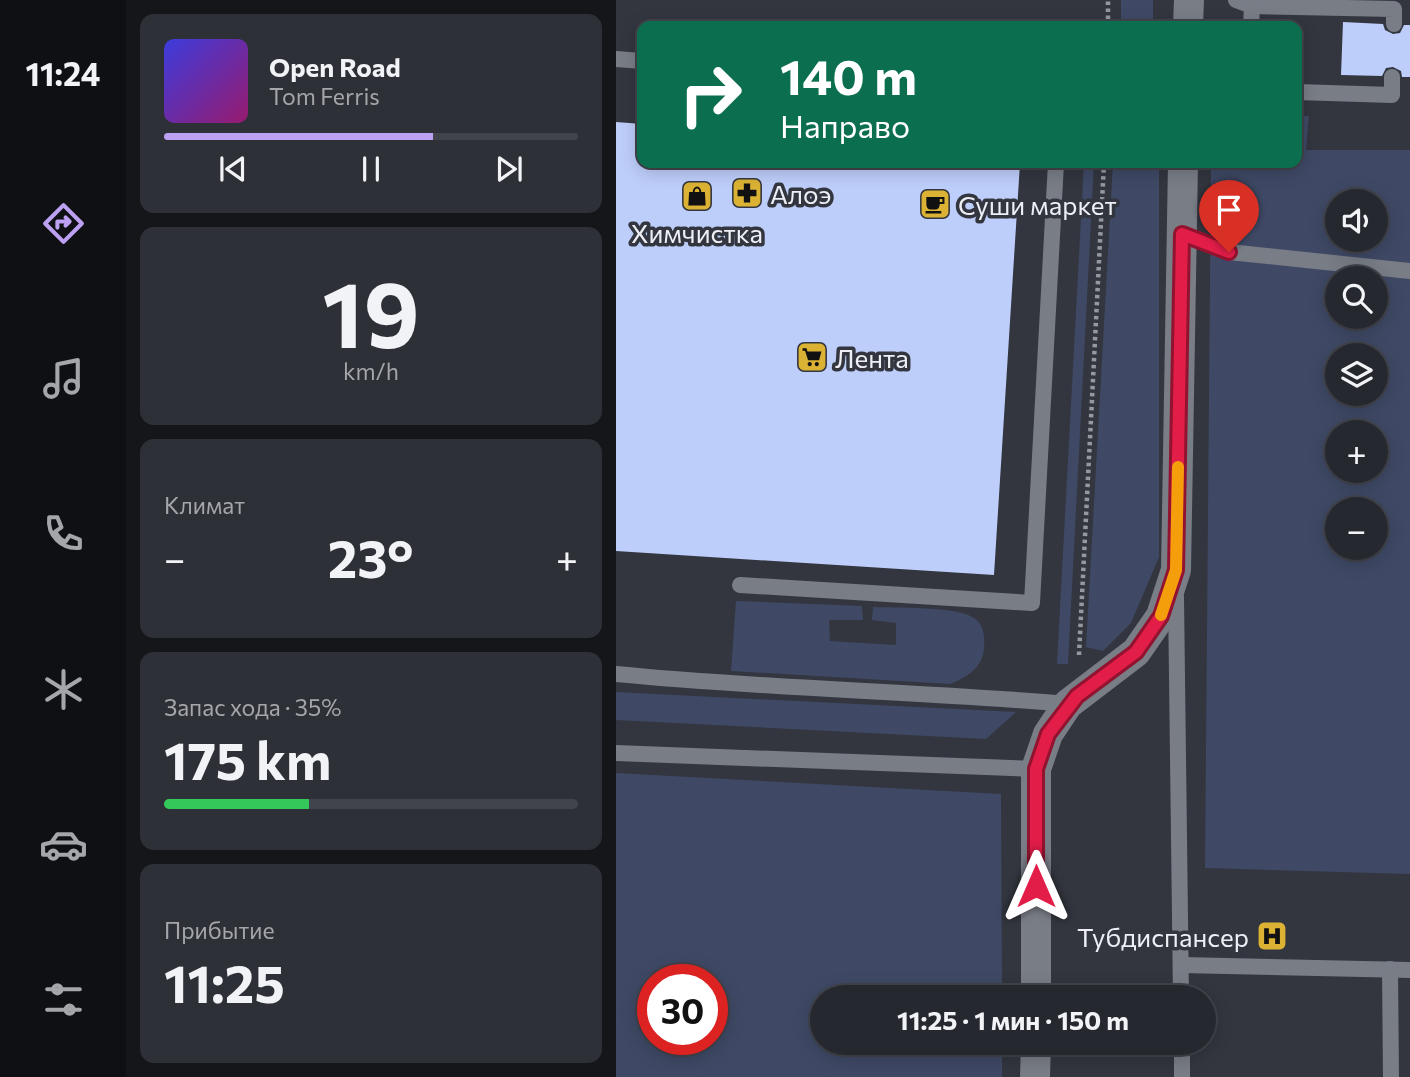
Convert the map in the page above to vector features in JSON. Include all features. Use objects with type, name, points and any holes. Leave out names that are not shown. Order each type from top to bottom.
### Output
[{"type":"street","points":[[1188,21],[1189,0]]},
{"type":"street","points":[[1036,985],[1036,769],[1048,734],[1072,700],[1136,652],[1161,616],[1176,570],[1183,168]]},
{"type":"street","points":[[1035,1077],[1036,1055]]},
{"type":"lane","points":[[1236,0],[1252,6],[1394,9],[1394,24]]},
{"type":"lane","points":[[1251,21],[1252,6]]},
{"type":"lane","points":[[616,59],[637,61]]},
{"type":"lane","points":[[1302,92],[1392,94],[1392,77]]},
{"type":"lane","points":[[740,585],[1032,603],[1056,168]]},
{"type":"lane","points":[[1182,234],[1229,252],[1410,271]]},
{"type":"lane","points":[[1176,570],[1181,985]]},
{"type":"lane","points":[[616,674],[725,685],[1072,700]]},
{"type":"lane","points":[[616,753],[1036,769]]},
{"type":"lane","points":[[1181,965],[1410,970]]},
{"type":"lane","points":[[1390,970],[1391,1077]]},
{"type":"lane","points":[[1182,1055],[1182,1077]]},
{"type":"path","points":[[1108,0],[1108,21]]},
{"type":"path","points":[[1072,700],[1104,168]]},
{"type":"shaded area","points":[[1121,0],[1153,0],[1153,21],[1121,21]]},
{"type":"shaded area","points":[[1302,116],[1309,116],[1306,150],[1410,150],[1410,874],[1205,868],[1211,168],[1302,168]]},
{"type":"shaded area","points":[[1084,168],[1094,168],[1068,664],[1057,664]]},
{"type":"shaded area","points":[[1113,168],[1159,168],[1159,557],[1131,623],[1103,651],[1086,647]]},
{"type":"shaded area","points":[[736,601],[862,606],[863,620],[829,620],[830,641],[896,645],[896,623],[872,620],[873,607],[954,611],[974,618],[980,624],[984,635],[983,654],[973,671],[950,684],[731,671]]},
{"type":"shaded area","points":[[616,692],[1016,712],[986,739],[616,720]]},
{"type":"shaded area","points":[[616,773],[1001,794],[1002,985],[810,985],[810,1055],[1002,1055],[1002,1077],[616,1077]]},
{"type":"building","points":[[1343,22],[1383,24],[1385,30],[1393,34],[1400,33],[1404,25],[1410,25],[1410,77],[1402,77],[1401,71],[1393,67],[1386,68],[1382,76],[1341,75]]},
{"type":"building","name":"Лента","points":[[616,122],[637,124],[637,168],[1020,168],[994,575],[616,551]]},
{"type":"slow traffic","points":[[1161,615],[1176,570],[1178,467]]},
{"type":"place","name":"Алоэ","points":[[747,193]]},
{"type":"place","name":"Химчистка","points":[[697,196]]},
{"type":"place","name":"Суши маркет","points":[[935,204]]},
{"type":"place","name":"Лента","points":[[812,357]]},
{"type":"place","name":"Тубдиспансер","points":[[1272,936]]},
{"type":"route","points":[[1036,886],[1036,769],[1048,734],[1068,704],[1136,652],[1161,616],[1176,570],[1182,234],[1229,252]]}]
